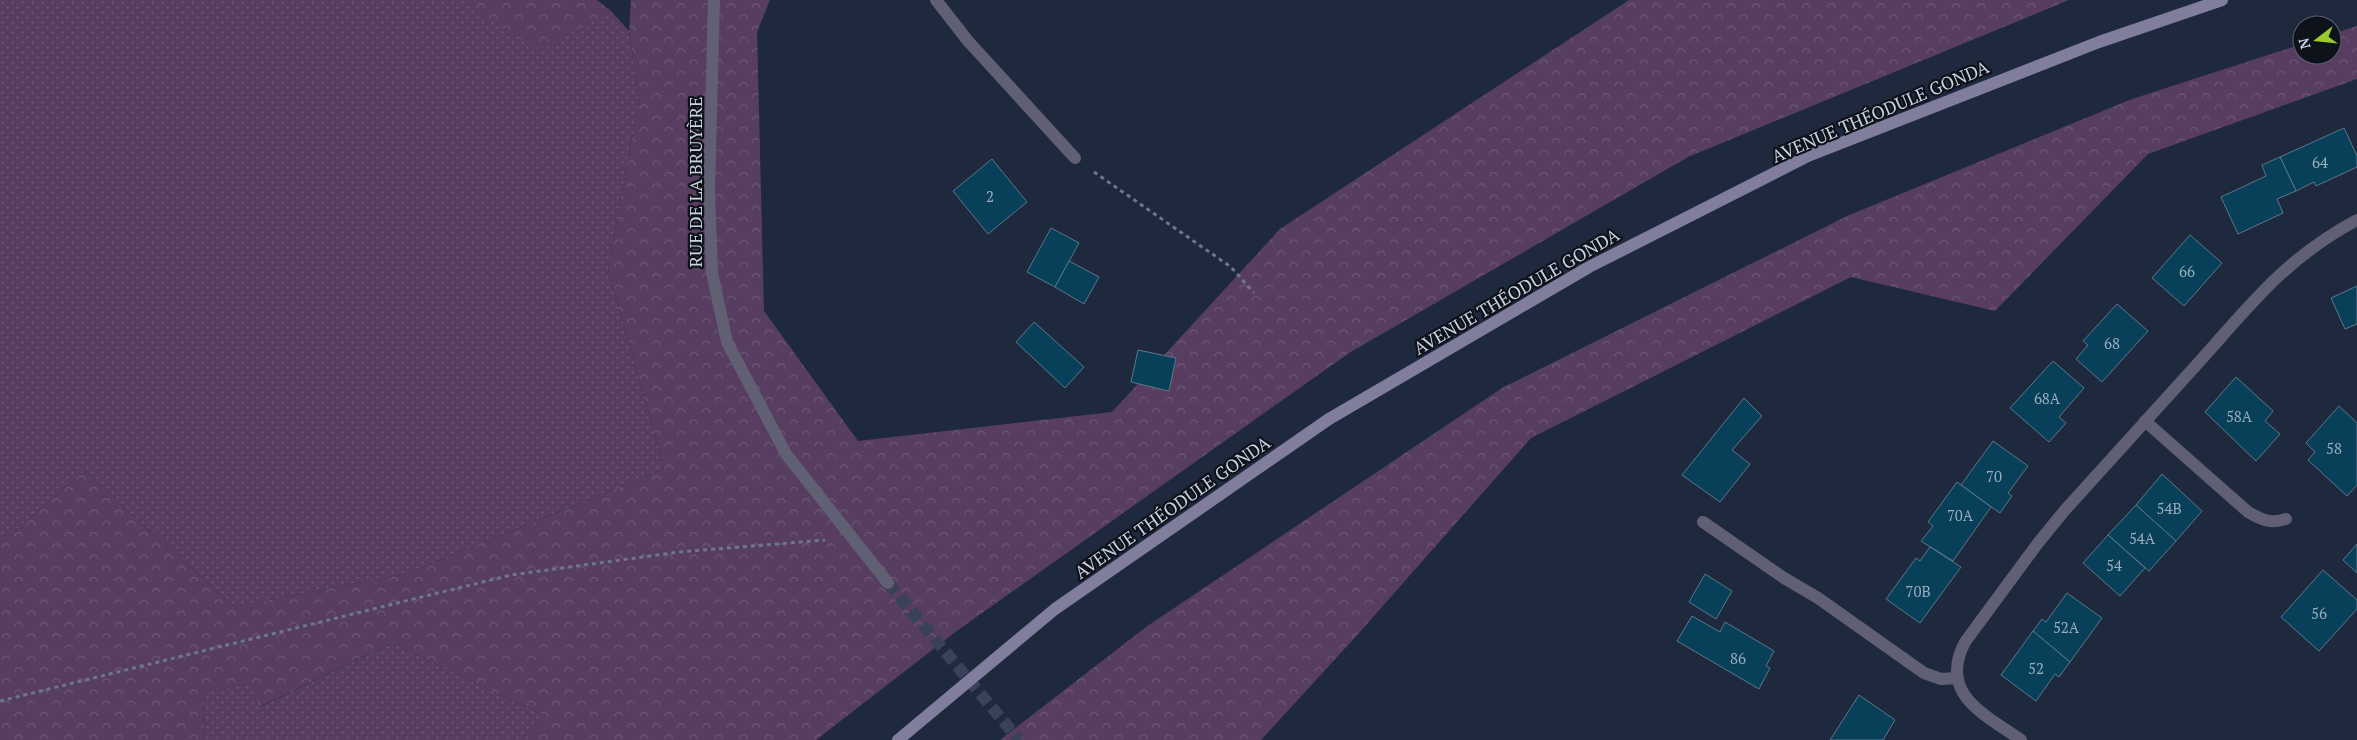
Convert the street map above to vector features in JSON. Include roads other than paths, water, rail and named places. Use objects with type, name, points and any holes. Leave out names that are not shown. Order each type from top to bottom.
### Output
[{"type":"main road","name":"AVENUE THÉODULE GONDA","points":[[898,740],[1055,609],[1329,419],[1589,266],[1808,156],[2099,42],[2222,0]]},
{"type":"street","name":"RUE DE LA BRUYÈRE","points":[[714,0],[709,189],[712,273],[727,342],[786,454],[888,583]]},
{"type":"street","points":[[936,0],[968,41],[1075,158]]},
{"type":"street","points":[[2021,740],[1975,706],[1958,685],[1956,678],[1958,655],[1965,642],[2038,543],[2277,275],[2315,245],[2357,220]]},
{"type":"street","points":[[2145,422],[2248,512],[2263,521],[2275,522],[2286,519]]},
{"type":"street","points":[[1703,522],[1784,578],[1818,598],[1924,673],[1941,679],[1956,678]]},
{"type":"tunnel","points":[[888,583],[1019,740]]}]
